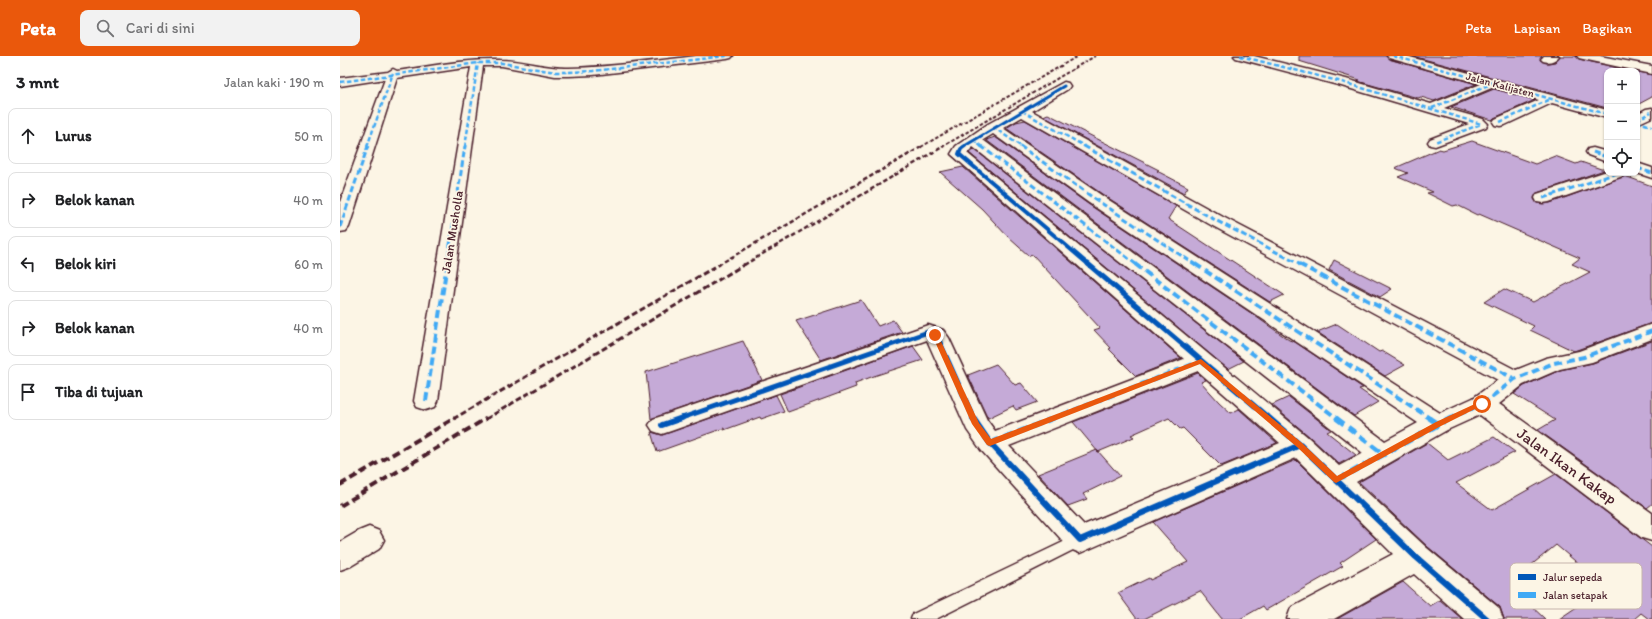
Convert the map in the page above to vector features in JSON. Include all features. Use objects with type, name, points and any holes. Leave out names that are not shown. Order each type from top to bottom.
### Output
[{"type":"street","points":[[340,82],[393,73],[478,63],[502,64],[556,72],[569,72],[593,71],[727,56]]},
{"type":"street","points":[[1240,56],[1342,82],[1481,124],[1435,142]]},
{"type":"street","name":"Jalan Kalijaten","points":[[1393,56],[1604,113]]},
{"type":"street","points":[[1583,56],[1652,70]]},
{"type":"street","name":"Jalan Musholla","points":[[426,401],[478,63]]},
{"type":"street","points":[[340,227],[393,73]]},
{"type":"street","points":[[1432,108],[1493,84]]},
{"type":"street","points":[[1064,86],[1022,112],[993,127],[961,149],[959,154],[964,160],[1300,445],[1416,557],[1486,619]]},
{"type":"street","points":[[1500,122],[1551,99]]},
{"type":"street","points":[[1022,112],[1217,221],[1515,379]]},
{"type":"street","points":[[1640,121],[1652,119]]},
{"type":"street","points":[[993,127],[1095,199],[1438,424]]},
{"type":"street","points":[[973,140],[1383,454]]},
{"type":"street","points":[[1593,152],[1604,156]]},
{"type":"street","points":[[1640,169],[1652,173]]},
{"type":"street","points":[[1543,198],[1608,176]]},
{"type":"street","points":[[1336,480],[1438,424],[1482,404],[1515,379],[1554,363],[1584,357],[1652,331]]},
{"type":"street","points":[[662,425],[928,332],[938,338],[976,424],[990,443],[1080,540],[1300,445]]},
{"type":"street","points":[[990,443],[1201,361]]},
{"type":"street","name":"Jalan Ikan Kakap","points":[[1482,404],[1652,529]]},
{"type":"street","points":[[340,557],[369,540]]},
{"type":"street","points":[[1303,619],[1416,557]]},
{"type":"lane","points":[[919,619],[1080,540]]},
{"type":"building","points":[[1299,56],[1386,56],[1389,59],[1476,84],[1434,101],[1357,81],[1360,80],[1299,61]]},
{"type":"building","points":[[1412,56],[1542,56],[1540,60],[1547,63],[1555,62],[1560,56],[1576,56],[1579,59],[1618,68],[1604,68],[1604,107]]},
{"type":"building","points":[[1640,73],[1652,75],[1652,97],[1640,103]]},
{"type":"building","points":[[1494,89],[1535,100],[1492,120],[1451,107]]},
{"type":"building","points":[[1048,114],[1159,170],[1157,171],[1188,187],[1184,193],[1043,116]]},
{"type":"building","points":[[1025,120],[1176,206],[1168,219],[1284,295],[1270,302],[1102,194],[1006,128],[1016,122]]},
{"type":"building","points":[[995,137],[1088,204],[1289,340],[1295,342],[1363,388],[1359,389],[1378,402],[1354,416],[986,140]]},
{"type":"building","points":[[1472,141],[1535,164],[1555,156],[1576,164],[1581,162],[1604,169],[1537,193],[1534,199],[1537,203],[1550,203],[1625,176],[1652,186],[1652,323],[1574,351],[1530,330],[1534,326],[1484,302],[1504,289],[1533,302],[1590,272],[1572,264],[1580,258],[1479,214],[1477,215],[1457,205],[1453,206],[1427,193],[1433,192],[1398,177],[1408,173],[1395,168],[1439,149],[1443,150]]},
{"type":"building","points":[[974,149],[1244,361],[1228,369],[969,153]]},
{"type":"building","points":[[963,167],[1181,358],[1136,376],[1109,349],[1111,348],[1094,330],[1100,328],[1033,255],[1029,256],[1008,237],[982,209],[940,172]]},
{"type":"building","points":[[1334,260],[1392,289],[1380,297],[1329,270]]},
{"type":"building","points":[[861,300],[878,326],[893,320],[902,332],[821,360],[796,321]]},
{"type":"building","points":[[1337,324],[1379,352],[1382,351],[1405,365],[1385,376],[1317,332]]},
{"type":"building","points":[[743,341],[762,380],[651,419],[646,372]]},
{"type":"building","points":[[1652,341],[1652,504],[1647,508],[1538,430],[1555,420],[1514,394],[1524,386],[1560,370],[1593,363]]},
{"type":"building","points":[[913,346],[923,360],[855,383],[856,387],[788,412],[780,394]]},
{"type":"building","points":[[996,364],[1015,385],[1021,383],[1037,402],[1016,410],[1013,406],[988,418],[968,375]]},
{"type":"building","points":[[1198,373],[1206,380],[1201,382],[1231,413],[1239,409],[1277,443],[1221,466],[1183,428],[1180,429],[1169,418],[1131,435],[1134,437],[1098,452],[1073,422]]},
{"type":"building","points":[[776,395],[784,411],[761,419],[760,417],[724,430],[724,428],[657,452],[651,432],[662,435]]},
{"type":"building","points":[[1289,397],[1331,430],[1327,432],[1356,455],[1339,464],[1272,405]]},
{"type":"building","points":[[1494,437],[1515,452],[1456,483],[1492,510],[1556,474],[1652,547],[1652,619],[1649,619],[1641,613],[1634,619],[1559,619],[1574,609],[1642,609],[1642,563],[1577,563],[1556,545],[1534,563],[1510,563],[1510,609],[1534,609],[1545,619],[1504,619],[1500,607],[1428,547],[1359,482],[1427,443],[1448,460]]},
{"type":"building","points":[[1097,450],[1120,476],[1083,494],[1087,499],[1068,506],[1038,474]]},
{"type":"building","points":[[1296,460],[1376,539],[1340,563],[1343,566],[1266,610],[1263,606],[1240,619],[1222,619],[1200,591],[1144,619],[1137,619],[1118,593],[1188,562],[1153,522]]},
{"type":"building","points":[[1403,582],[1430,606],[1440,600],[1462,619],[1337,619]]},
{"type":"railway","points":[[921,147],[1078,56]]},
{"type":"railway","points":[[942,147],[1095,56]]},
{"type":"railway","points":[[718,265],[923,146]]},
{"type":"railway","points":[[744,265],[944,146]]},
{"type":"railway","points":[[453,419],[720,264]]},
{"type":"railway","points":[[486,419],[745,264]]},
{"type":"railway","points":[[340,485],[455,418]]},
{"type":"railway","points":[[340,506],[487,418]]},
{"type":"marked path","points":[[340,82],[478,63],[502,63],[555,72],[569,72],[593,71],[727,56]]},
{"type":"marked path","points":[[1240,56],[1342,82],[1481,124],[1435,142]]},
{"type":"marked path","points":[[1393,56],[1604,113]]},
{"type":"marked path","points":[[426,401],[478,63]]},
{"type":"marked path","points":[[340,227],[393,73]]},
{"type":"marked path","points":[[1432,108],[1493,83]]},
{"type":"marked path","points":[[1500,122],[1551,99]]},
{"type":"marked path","points":[[1022,111],[1217,221],[1515,379]]},
{"type":"marked path","points":[[1640,118],[1651,112]]},
{"type":"marked path","points":[[1640,123],[1652,126]]},
{"type":"marked path","points":[[993,127],[1095,199],[1438,424]]},
{"type":"marked path","points":[[973,140],[1383,454]]},
{"type":"marked path","points":[[1593,152],[1604,156]]},
{"type":"marked path","points":[[1640,169],[1652,173]]},
{"type":"marked path","points":[[1543,198],[1608,176]]},
{"type":"marked path","points":[[1337,480],[1438,424],[1482,404],[1515,379],[1554,363],[1584,357],[1652,331]]},
{"type":"marked path","points":[[990,443],[1201,361]]},
{"type":"cycle path","points":[[1064,86],[973,140],[961,149],[959,154],[1300,445],[1416,557],[1487,619]]},
{"type":"cycle path","points":[[662,425],[928,332],[938,338],[976,424],[990,443],[1080,540],[1300,445]]},
{"type":"route","points":[[935,335],[938,338],[976,424],[990,443],[1201,361],[1300,445],[1336,480],[1438,424],[1482,404]]}]
